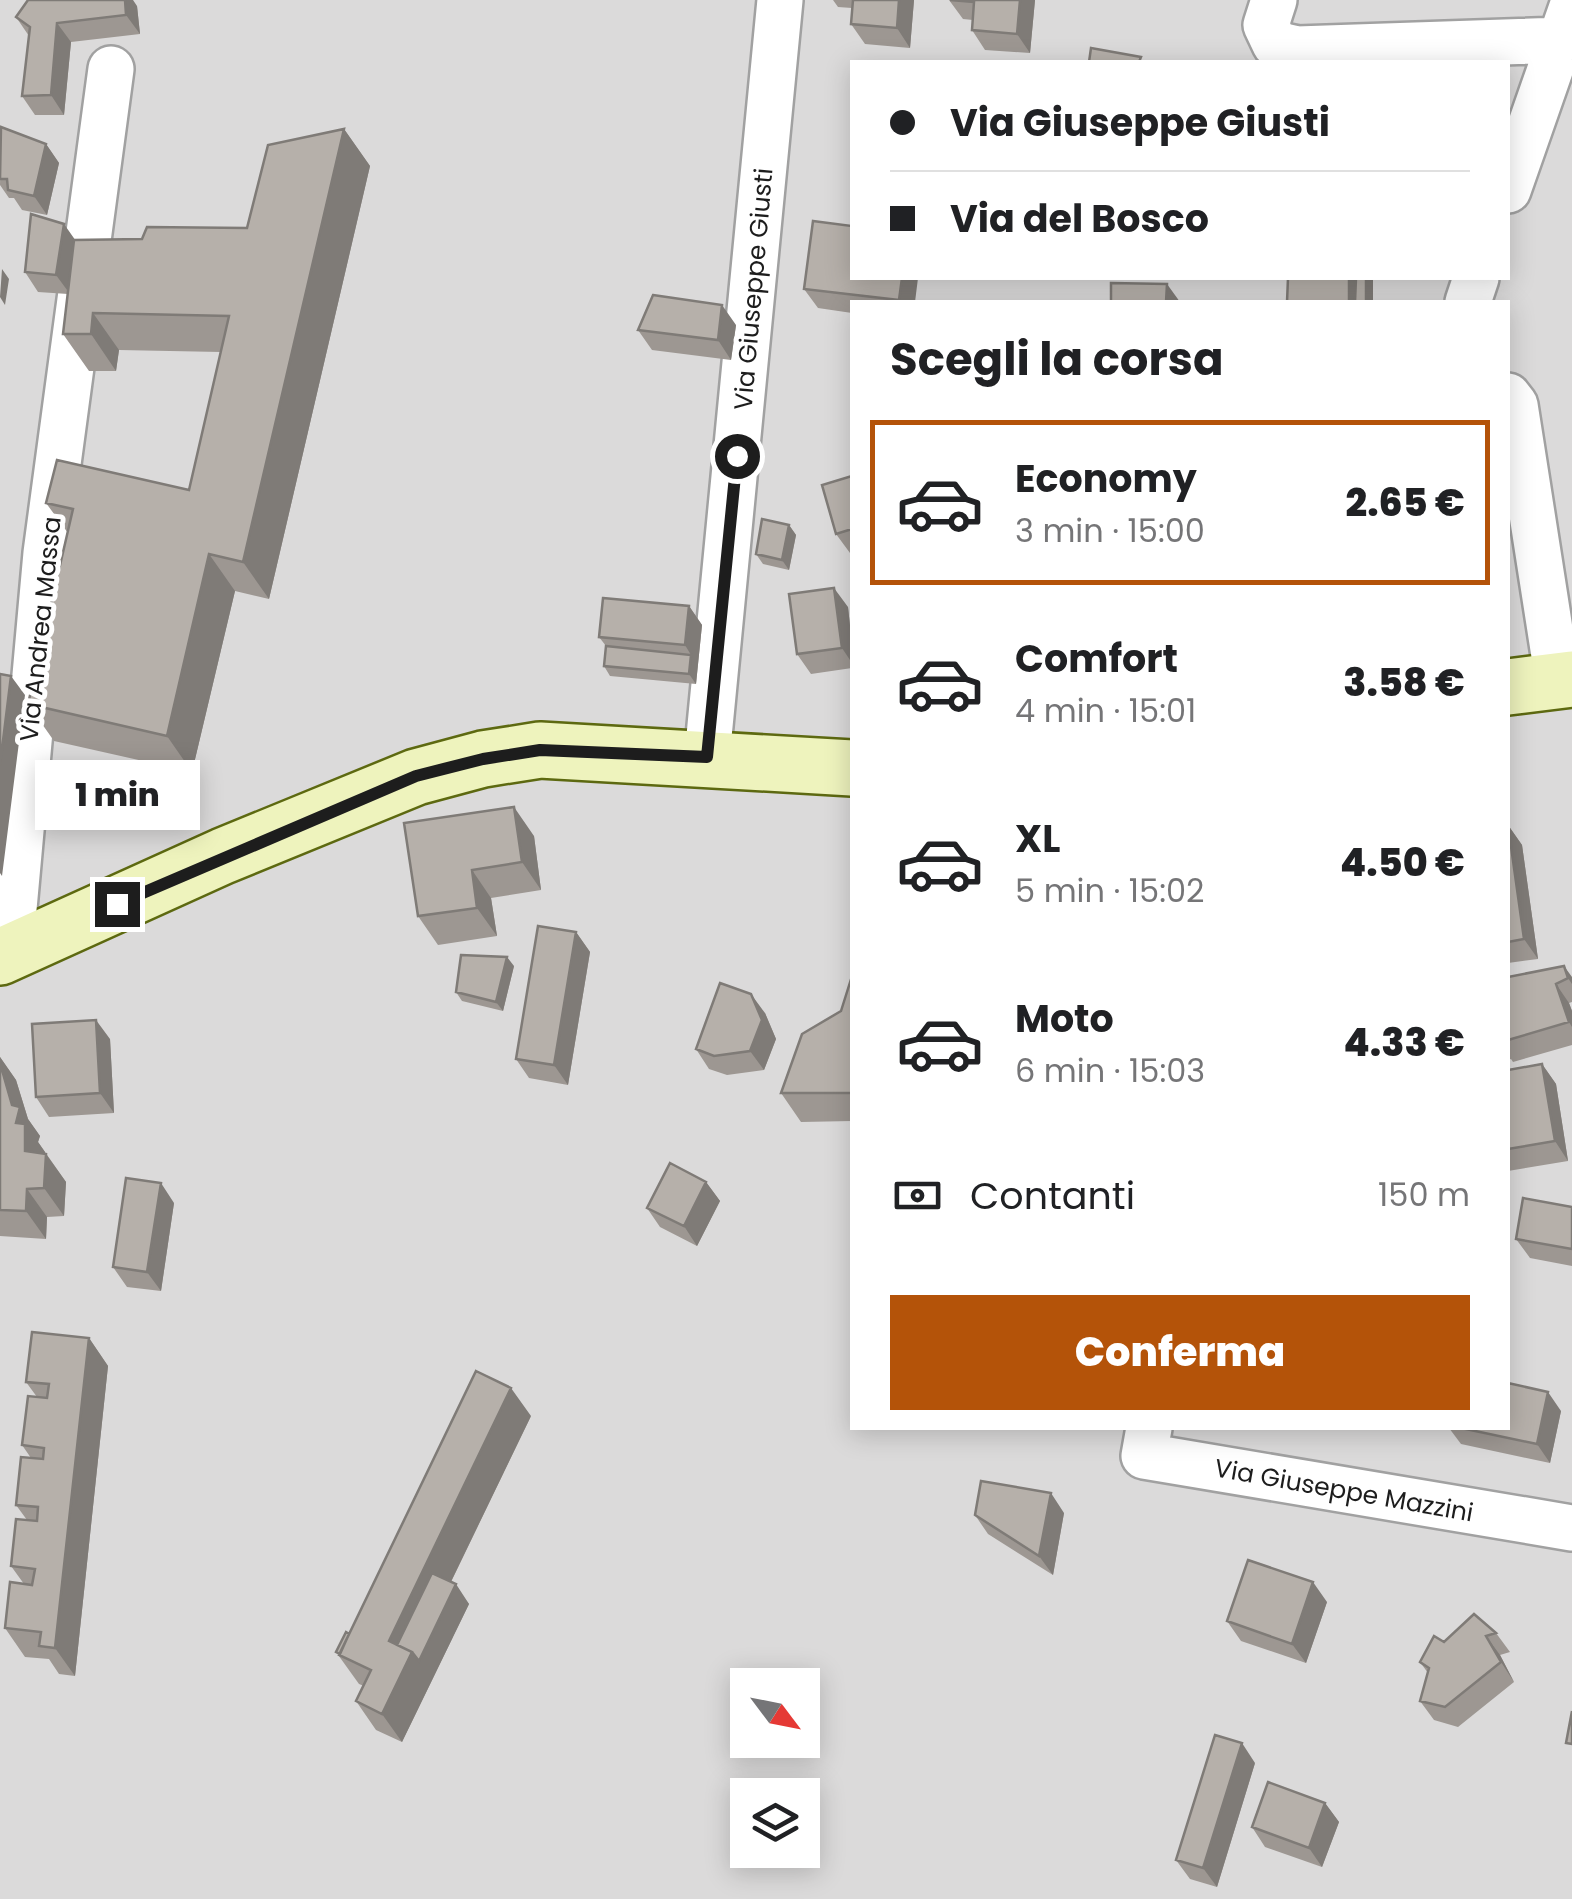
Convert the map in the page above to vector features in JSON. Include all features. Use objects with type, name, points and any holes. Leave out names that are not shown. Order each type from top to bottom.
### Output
[{"type":"main road","points":[[5,955],[223,856],[416,776],[540,750],[850,768]]},
{"type":"street","name":"Via Giuseppe Giusti","points":[[707,757],[780,0]]},
{"type":"street","points":[[1274,0],[1266,25],[1275,44],[1297,48],[1566,24],[1510,184]]},
{"type":"street","name":"Via Andrea Massa","points":[[5,955],[46,554],[110,68]]},
{"type":"street","points":[[1510,399],[1515,405],[1546,682]]},
{"type":"street","name":"Via Giuseppe Mazzini","points":[[1149,1430],[1144,1456],[1572,1528]]},
{"type":"shaded area","points":[[0,0],[1572,0],[1572,1899],[0,1899]]},
{"type":"building","points":[[28,0],[125,0],[126,15],[57,23],[51,95],[22,96],[30,27],[16,17]]},
{"type":"building","points":[[853,0],[899,0],[897,28],[851,24]]},
{"type":"building","points":[[950,0],[1020,0],[1017,34],[972,30],[974,2]]},
{"type":"building","points":[[1091,48],[1141,57],[1140,60],[1089,60]]},
{"type":"building","points":[[1,127],[46,144],[34,196],[8,190],[7,179],[0,179]]},
{"type":"building","points":[[344,129],[243,562],[209,554],[167,736],[28,704],[73,509],[46,503],[57,460],[189,490],[229,316],[93,313],[91,334],[63,334],[74,240],[142,239],[147,227],[247,228],[268,145]]},
{"type":"building","points":[[31,214],[64,224],[56,275],[25,272]]},
{"type":"building","points":[[813,221],[850,226],[850,280],[902,280],[899,300],[804,289]]},
{"type":"building","points":[[1288,280],[1349,280],[1349,300],[1287,300]]},
{"type":"building","points":[[1356,280],[1366,280],[1366,300],[1355,300]]},
{"type":"building","points":[[1111,283],[1167,284],[1166,300],[1111,300]]},
{"type":"building","points":[[653,295],[722,305],[718,340],[638,330]]},
{"type":"building","points":[[850,477],[850,530],[836,534],[822,485]]},
{"type":"building","points":[[762,519],[789,525],[782,560],[756,554]]},
{"type":"building","points":[[834,588],[842,648],[797,654],[789,594]]},
{"type":"building","points":[[603,598],[689,606],[685,645],[599,637]]},
{"type":"building","points":[[606,646],[691,655],[689,674],[604,666]]},
{"type":"building","points":[[0,674],[11,676],[0,765]]},
{"type":"building","points":[[514,807],[522,862],[472,870],[477,908],[418,916],[404,823]]},
{"type":"building","points":[[1510,839],[1524,939],[1510,942]]},
{"type":"building","points":[[538,926],[576,932],[554,1065],[516,1059]]},
{"type":"building","points":[[461,955],[507,957],[496,1002],[456,992]]},
{"type":"building","points":[[1564,966],[1568,978],[1556,984],[1569,1022],[1510,1039],[1510,977]]},
{"type":"building","points":[[850,982],[850,1093],[781,1093],[802,1034],[841,1011]]},
{"type":"building","points":[[720,983],[751,994],[762,1020],[750,1051],[714,1056],[696,1049]]},
{"type":"building","points":[[96,1020],[100,1093],[36,1097],[32,1024]]},
{"type":"building","points":[[0,1063],[12,1105],[20,1107],[16,1123],[25,1124],[25,1151],[46,1154],[44,1188],[27,1189],[26,1211],[0,1210]]},
{"type":"building","points":[[1542,1064],[1555,1141],[1510,1149],[1510,1070]]},
{"type":"building","points":[[670,1163],[706,1182],[684,1226],[647,1208]]},
{"type":"building","points":[[126,1178],[161,1183],[147,1272],[113,1267]]},
{"type":"building","points":[[1523,1198],[1572,1207],[1572,1249],[1516,1239]]},
{"type":"building","points":[[32,1332],[89,1338],[55,1648],[39,1646],[41,1632],[5,1628],[10,1582],[32,1585],[35,1569],[11,1566],[16,1519],[37,1521],[38,1507],[16,1505],[21,1457],[43,1459],[44,1448],[22,1445],[28,1396],[47,1398],[49,1384],[26,1382]]},
{"type":"building","points":[[476,1371],[511,1388],[389,1641],[412,1652],[382,1714],[356,1701],[371,1670],[339,1655]]},
{"type":"building","points":[[1510,1383],[1548,1392],[1537,1444],[1470,1430],[1510,1430]]},
{"type":"building","points":[[981,1481],[1051,1493],[1039,1556],[975,1515]]},
{"type":"building","points":[[1248,1560],[1313,1582],[1292,1644],[1227,1621]]},
{"type":"building","points":[[432,1573],[456,1584],[419,1661],[412,1652],[397,1645]]},
{"type":"building","points":[[1474,1614],[1496,1633],[1486,1636],[1501,1662],[1445,1707],[1420,1701],[1429,1668],[1420,1662],[1434,1636],[1444,1642]]},
{"type":"building","points":[[346,1632],[349,1634],[340,1654],[336,1652]]},
{"type":"building","points":[[1572,1711],[1572,1744],[1566,1743]]},
{"type":"building","points":[[1215,1735],[1242,1743],[1203,1868],[1176,1860]]},
{"type":"building","points":[[1268,1782],[1325,1803],[1309,1848],[1252,1827]]},
{"type":"route","points":[[117,904],[416,776],[483,759],[540,750],[707,757],[737,456]]}]
